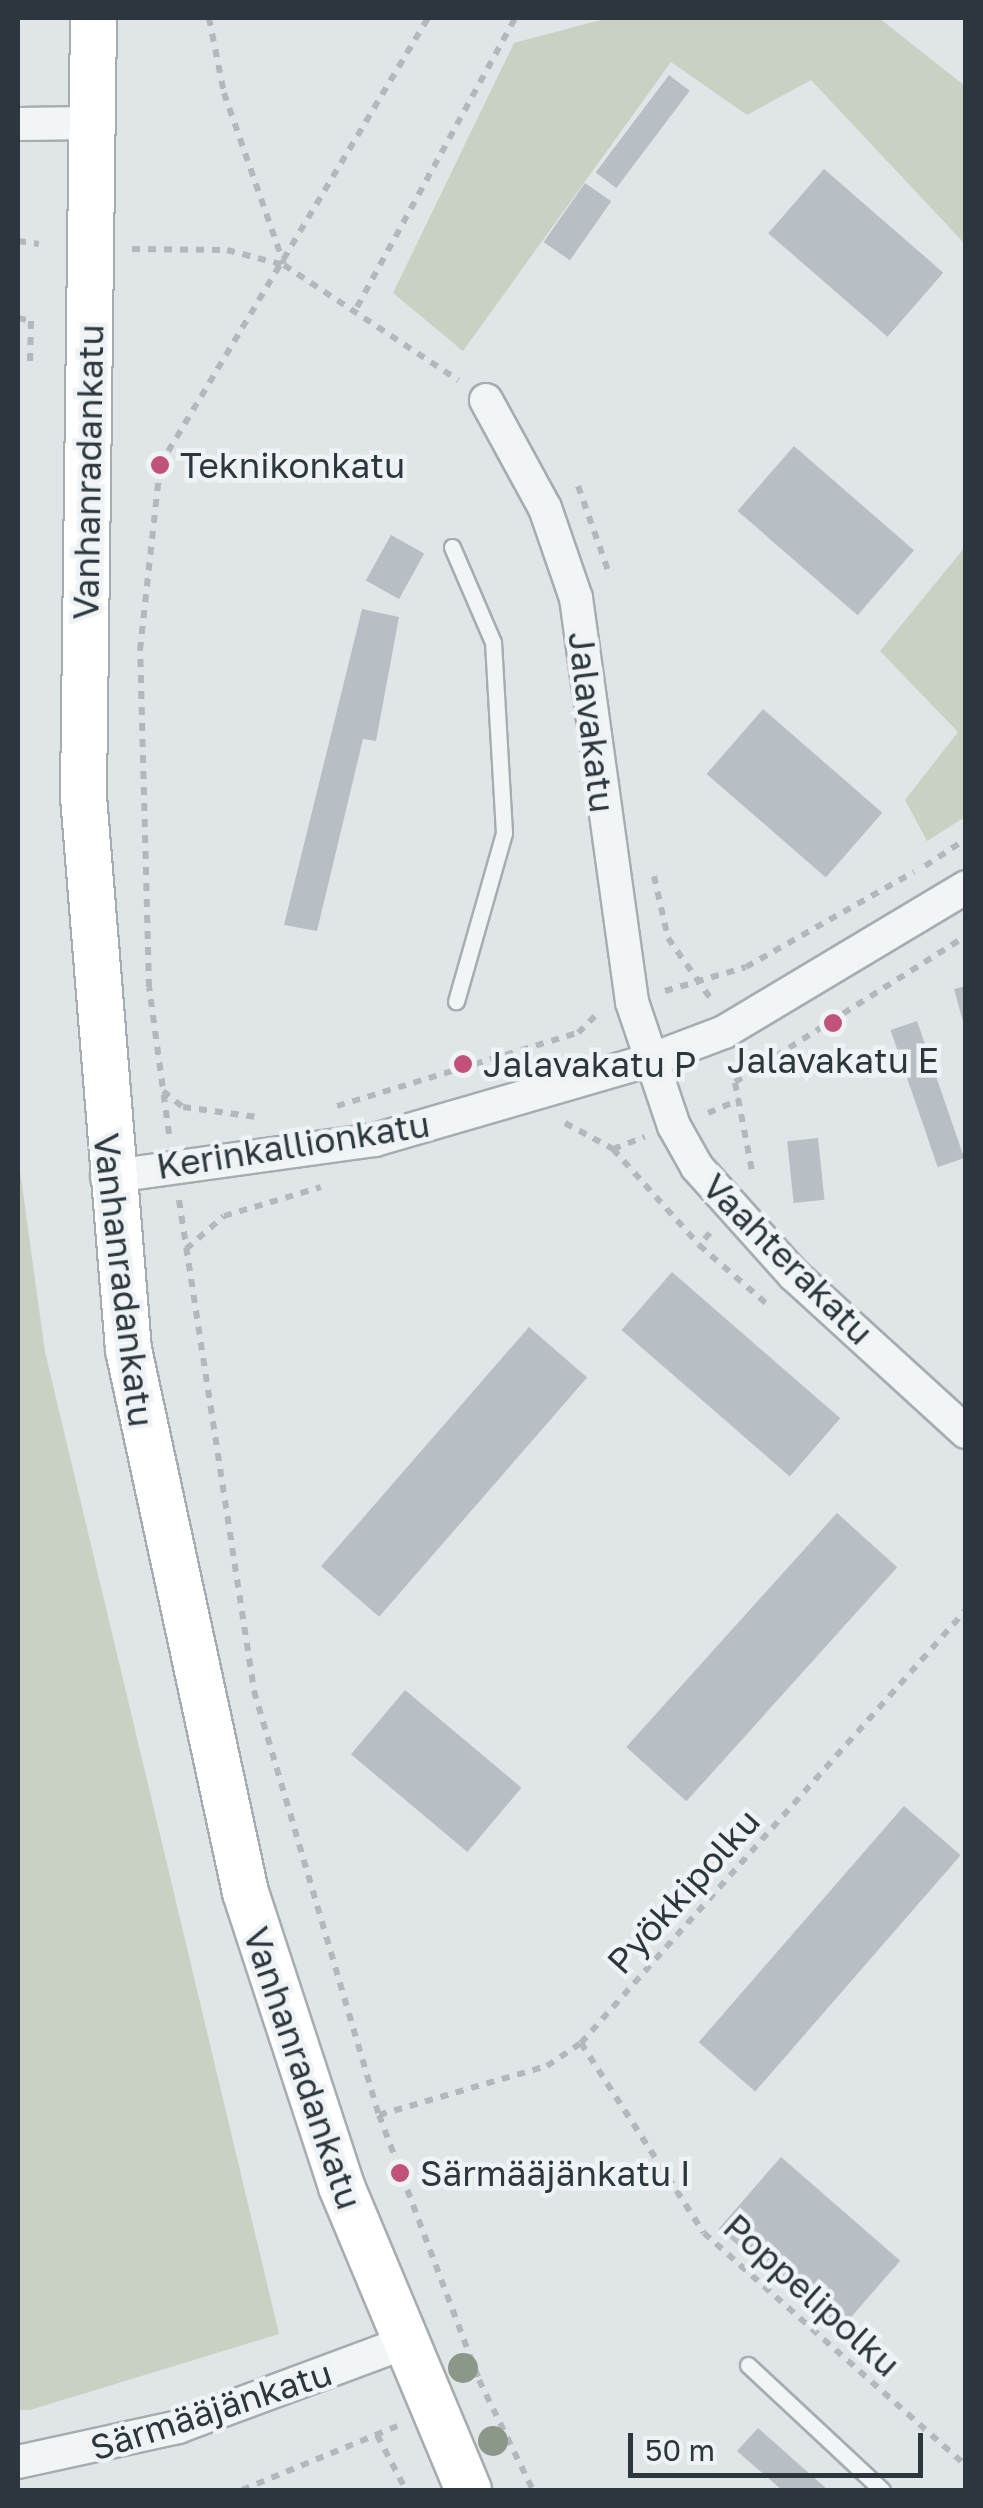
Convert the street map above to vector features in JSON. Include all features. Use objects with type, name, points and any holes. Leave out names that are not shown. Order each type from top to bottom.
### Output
[{"type":"street","name":"Vanhanradankatu","points":[[94,18],[84,796],[108,1177],[157,1513],[216,1782],[289,2030],[401,2344],[468,2490]]},
{"type":"street","points":[[18,124],[92,123]]},
{"type":"street","name":"Jalavakatu","points":[[486,400],[545,508],[576,598],[632,1002],[650,1060]]},
{"type":"street","name":"Kerinkallionkatu","points":[[108,1177],[174,1161],[375,1140],[650,1060],[724,1032],[966,887]]},
{"type":"street","name":"Vaahterakatu","points":[[650,1060],[697,1167],[733,1207],[966,1432]]},
{"type":"street","name":"Särmääjänkatu","points":[[32,2471],[178,2427],[401,2344]]},
{"type":"lane","points":[[452,547],[493,642],[504,833],[456,1001]]},
{"type":"lane","points":[[748,2365],[882,2490]]},
{"type":"path","points":[[209,18],[224,93],[284,265]]},
{"type":"path","points":[[428,18],[284,265],[160,465],[145,558],[149,987],[254,1691],[379,2116],[479,2380],[533,2490]]},
{"type":"path","points":[[357,307],[515,18]]},
{"type":"path","points":[[18,241],[39,244]]},
{"type":"path","points":[[117,248],[227,250],[284,265],[357,307],[486,400]]},
{"type":"path","points":[[18,318],[31,321],[30,362]]},
{"type":"path","points":[[568,470],[593,511],[611,582]]},
{"type":"path","points":[[321,1110],[578,1033],[601,1011],[746,967],[966,839]]},
{"type":"path","points":[[652,866],[668,938],[704,979],[724,1032],[754,1170],[733,1207],[699,1244]]},
{"type":"path","points":[[735,1082],[966,936]]},
{"type":"path","points":[[163,1091],[210,1114],[269,1118]]},
{"type":"path","points":[[546,1128],[565,1122],[613,1148],[699,1244],[773,1309]]},
{"type":"path","points":[[186,1250],[224,1216],[338,1182]]},
{"type":"path","name":"Pyökkipolku","points":[[379,2116],[547,2066],[581,2043],[966,1610]]},
{"type":"path","name":"Poppelipolku","points":[[581,2043],[704,2233],[966,2466]]},
{"type":"path","points":[[242,2490],[432,2410],[479,2380]]},
{"type":"path","points":[[377,2434],[406,2490]]},
{"type":"green space","points":[[608,18],[879,18],[965,86],[965,244],[811,80],[747,115],[671,62],[463,351],[393,293],[514,43]]},
{"type":"green space","points":[[965,547],[965,817],[927,841],[905,800],[958,732],[880,651]]},
{"type":"green space","points":[[18,1156],[45,1352],[279,2334],[30,2410],[18,2410]]},
{"type":"building","points":[[669,75],[690,91],[616,188],[596,172]]},
{"type":"building","points":[[824,169],[943,273],[887,337],[768,233]]},
{"type":"building","points":[[585,183],[611,201],[570,260],[544,242]]},
{"type":"building","points":[[794,446],[914,550],[858,615],[738,511]]},
{"type":"building","points":[[391,535],[424,553],[399,599],[366,580]]},
{"type":"building","points":[[362,609],[399,617],[376,741],[363,739],[317,931],[284,925]]},
{"type":"building","points":[[763,709],[882,813],[826,878],[707,774]]},
{"type":"building","points":[[966,986],[966,1024],[964,1025],[954,989]]},
{"type":"building","points":[[917,1021],[964,1158],[938,1167],[891,1030]]},
{"type":"building","points":[[818,1138],[824,1200],[794,1203],[787,1141]]},
{"type":"building","points":[[672,1272],[840,1418],[790,1476],[621,1330]]},
{"type":"building","points":[[529,1327],[587,1378],[379,1617],[321,1566]]},
{"type":"building","points":[[837,1513],[897,1567],[686,1801],[626,1747]]},
{"type":"building","points":[[405,1690],[521,1788],[467,1852],[351,1754]]},
{"type":"building","points":[[904,1806],[961,1855],[755,2091],[699,2042]]},
{"type":"building","points":[[781,2157],[900,2261],[838,2332],[719,2229]]},
{"type":"building","points":[[758,2428],[828,2490],[782,2490],[737,2451]]},
{"type":"place","name":"Teknikonkatu","points":[[160,465]]},
{"type":"place","name":"Jalavakatu E","points":[[833,1023]]},
{"type":"place","name":"Jalavakatu P","points":[[463,1064]]},
{"type":"place","name":"Särmääjänkatu I","points":[[400,2173]]}]
